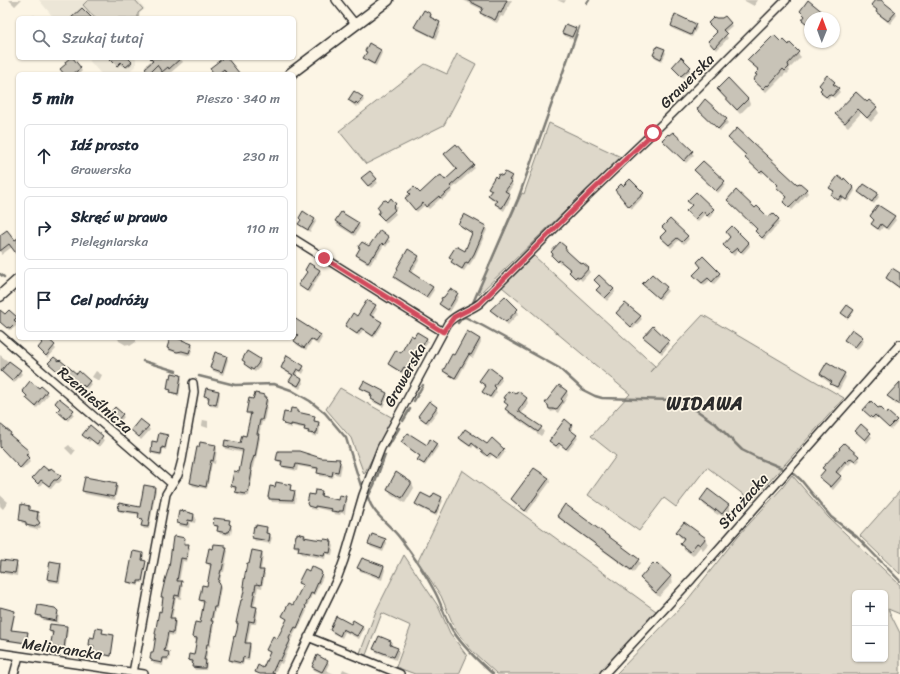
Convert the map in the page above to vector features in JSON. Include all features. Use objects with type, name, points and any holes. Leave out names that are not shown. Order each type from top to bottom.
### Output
[{"type":"street","points":[[336,0],[356,24]]},
{"type":"street","points":[[293,72],[388,0]]},
{"type":"street","name":"Grawerska","points":[[291,674],[337,579],[363,496],[381,448],[443,332],[454,317],[480,303],[786,0]]},
{"type":"street","points":[[296,240],[443,332]]},
{"type":"street","points":[[0,296],[16,282]]},
{"type":"street","name":"Rzemieślnicza","points":[[0,335],[172,484]]},
{"type":"street","name":"Strażacka","points":[[604,674],[692,579],[900,344]]},
{"type":"street","points":[[133,673],[166,494],[178,475],[182,460],[194,392],[193,383]]},
{"type":"street","points":[[308,638],[400,674]]},
{"type":"street","name":"Meliorancka","points":[[0,653],[144,674]]},
{"type":"street","points":[[14,674],[19,656]]},
{"type":"shaded area","points":[[39,0],[138,0],[145,9],[140,13],[139,16],[52,16]]},
{"type":"shaded area","points":[[88,0],[135,0],[143,9],[138,13],[138,16],[93,16],[83,5]]},
{"type":"shaded area","points":[[457,54],[476,64],[444,125],[366,164],[339,131],[425,64],[447,74]]},
{"type":"shaded area","points":[[89,60],[136,60],[136,65],[129,72],[99,72]]},
{"type":"shaded area","points":[[549,123],[621,157],[479,294],[479,289],[522,193],[524,194]]},
{"type":"shaded area","points":[[534,256],[655,366],[650,372],[703,315],[844,398],[752,501],[707,467],[676,507],[664,498],[639,531],[588,495],[616,456],[591,436],[630,394],[502,287]]},
{"type":"shaded area","points":[[340,388],[393,418],[364,474],[351,438],[326,409]]},
{"type":"shaded area","points":[[462,470],[656,611],[599,674],[497,674],[472,651],[456,631],[441,596],[418,561]]},
{"type":"shaded area","points":[[792,475],[828,517],[900,585],[900,614],[888,609],[900,633],[900,674],[616,674],[685,603],[738,536]]},
{"type":"shaded area","points":[[900,491],[900,574],[860,536]]},
{"type":"shaded area","points":[[404,555],[438,606],[450,633],[467,656],[459,674],[415,674],[396,667],[411,626],[382,613],[366,655],[360,653],[376,611]]},
{"type":"building","points":[[467,0],[507,0],[501,13],[499,12],[495,20],[480,13],[483,8]]},
{"type":"building","points":[[808,0],[823,12],[804,12],[804,15],[800,11]]},
{"type":"building","points":[[875,0],[881,0],[896,12],[888,21],[876,12],[877,10],[871,5]]},
{"type":"building","points":[[82,8],[90,16],[73,16]]},
{"type":"building","points":[[424,10],[431,14],[430,17],[440,22],[434,37],[414,27]]},
{"type":"building","points":[[675,14],[696,24],[691,35],[671,26]]},
{"type":"building","points":[[725,16],[731,23],[723,30],[727,34],[714,48],[708,41],[717,32],[708,23],[714,17],[722,18]]},
{"type":"building","points":[[566,24],[576,28],[572,37],[562,33]]},
{"type":"building","points":[[774,35],[781,42],[783,39],[789,45],[790,43],[799,52],[788,64],[789,67],[785,71],[783,69],[768,86],[767,85],[763,89],[753,80],[757,75],[755,74],[759,70],[747,60]]},
{"type":"building","points":[[369,43],[381,50],[374,64],[363,58],[367,52],[365,51]]},
{"type":"building","points":[[657,46],[665,49],[661,59],[653,55]]},
{"type":"building","points":[[681,57],[691,67],[681,76],[672,67]]},
{"type":"building","points":[[68,60],[75,60],[81,68],[76,72],[62,72],[60,69],[66,64],[65,62]]},
{"type":"building","points":[[111,60],[130,60],[132,62],[126,67],[121,62],[117,66]]},
{"type":"building","points":[[152,60],[179,60],[169,69],[168,67],[162,72],[157,65],[148,72],[145,68],[153,61]]},
{"type":"building","points":[[220,60],[229,60],[238,72],[226,72],[224,69],[220,72],[213,72],[210,68]]},
{"type":"building","points":[[827,75],[835,82],[833,84],[839,88],[832,96],[829,94],[826,97],[821,93],[822,92],[820,90],[822,88],[819,85]]},
{"type":"building","points":[[728,78],[748,99],[737,110],[717,89]]},
{"type":"building","points":[[354,91],[363,97],[358,104],[348,100]]},
{"type":"building","points":[[856,92],[867,102],[869,100],[877,107],[867,118],[858,109],[845,123],[835,114]]},
{"type":"building","points":[[705,99],[727,119],[718,129],[697,109]]},
{"type":"building","points":[[737,128],[797,184],[800,183],[807,189],[789,208],[783,202],[787,197],[776,187],[778,185],[762,170],[760,172],[745,158],[747,156],[728,138]]},
{"type":"building","points":[[673,132],[693,151],[684,161],[662,140],[668,134],[669,135]]},
{"type":"building","points":[[456,144],[474,165],[450,186],[452,188],[440,198],[439,196],[426,207],[423,203],[415,210],[405,198],[410,194],[408,192],[414,187],[420,193],[441,175],[445,180],[457,169],[444,154]]},
{"type":"building","points":[[703,161],[725,181],[716,191],[694,170]]},
{"type":"building","points":[[370,171],[377,179],[368,186],[361,178]]},
{"type":"building","points":[[505,172],[512,176],[509,180],[512,182],[505,191],[510,194],[502,208],[495,204],[497,201],[488,195],[492,190],[488,188],[495,176],[497,178],[499,174],[502,176]]},
{"type":"building","points":[[838,176],[843,180],[844,178],[854,188],[846,200],[841,196],[838,200],[831,195],[834,191],[829,188]]},
{"type":"building","points":[[630,179],[644,193],[629,207],[615,190],[621,184],[623,186]]},
{"type":"building","points":[[864,184],[878,193],[872,202],[858,192]]},
{"type":"building","points":[[736,190],[755,208],[757,206],[768,217],[773,213],[779,219],[762,238],[755,231],[757,229],[727,200]]},
{"type":"building","points":[[696,192],[714,209],[707,216],[703,211],[695,219],[686,211],[692,205],[687,201]]},
{"type":"building","points":[[391,198],[396,204],[393,207],[395,210],[384,220],[378,214],[380,211],[377,207],[382,201],[386,200],[388,202]]},
{"type":"building","points":[[878,205],[895,216],[886,228],[881,224],[878,229],[871,224],[874,220],[870,216]]},
{"type":"building","points":[[303,211],[315,219],[308,230],[298,224],[301,220],[299,218]]},
{"type":"building","points":[[341,212],[359,223],[353,233],[335,221]]},
{"type":"building","points":[[464,214],[486,226],[474,254],[468,263],[466,262],[462,269],[451,262],[453,259],[449,257],[456,246],[465,251],[472,233],[458,224]]},
{"type":"building","points":[[670,219],[688,236],[682,242],[677,238],[669,245],[660,237],[666,231],[662,227]]},
{"type":"building","points":[[732,226],[749,243],[741,252],[737,248],[731,253],[723,245],[730,237],[726,232]]},
{"type":"building","points":[[7,230],[16,239],[16,253],[9,244],[0,251],[0,235]]},
{"type":"building","points":[[380,230],[389,237],[384,245],[382,243],[374,256],[373,255],[368,262],[356,255],[360,248],[358,247],[362,242],[369,246]]},
{"type":"building","points":[[560,242],[579,262],[582,264],[583,263],[589,268],[580,278],[577,276],[575,278],[569,272],[571,270],[559,260],[558,262],[552,256],[553,254],[551,252]]},
{"type":"building","points":[[408,249],[419,256],[409,271],[433,287],[426,297],[394,277],[398,269],[397,268]]},
{"type":"building","points":[[703,256],[720,273],[712,282],[708,278],[702,283],[693,275],[701,267],[697,262]]},
{"type":"building","points":[[309,263],[320,270],[307,291],[298,285],[307,272],[305,270]]},
{"type":"building","points":[[892,268],[900,273],[900,288],[886,278]]},
{"type":"building","points":[[652,274],[667,287],[658,298],[642,284]]},
{"type":"building","points":[[599,275],[614,289],[605,298],[596,290],[600,286],[594,280]]},
{"type":"building","points":[[450,289],[458,293],[448,310],[439,304],[442,300],[441,298],[444,297]]},
{"type":"building","points":[[505,296],[518,309],[506,322],[490,310]]},
{"type":"building","points":[[367,300],[376,305],[370,315],[382,322],[373,336],[361,328],[357,334],[345,326],[353,313],[357,316]]},
{"type":"building","points":[[625,303],[641,316],[631,327],[616,313]]},
{"type":"building","points":[[847,305],[854,310],[848,318],[841,313]]},
{"type":"building","points":[[0,310],[5,314],[9,310],[16,316],[14,320],[16,322],[10,328],[7,328],[0,322]]},
{"type":"building","points":[[296,319],[321,335],[316,342],[311,339],[304,348],[294,341],[298,335],[296,334]]},
{"type":"building","points":[[653,326],[669,341],[660,351],[643,337]]},
{"type":"building","points":[[852,329],[863,337],[855,347],[844,340]]},
{"type":"building","points":[[467,331],[480,339],[455,378],[443,371],[452,354],[454,355]]},
{"type":"building","points":[[417,332],[427,338],[409,370],[404,367],[401,372],[388,364],[396,350],[401,353],[411,335],[414,337]]},
{"type":"building","points":[[39,340],[49,340],[55,345],[46,356],[38,348],[42,343]]},
{"type":"building","points":[[169,340],[182,340],[192,344],[189,353],[182,351],[177,352],[167,348]]},
{"type":"building","points":[[247,351],[260,359],[253,370],[244,364],[245,362],[242,360]]},
{"type":"building","points":[[215,352],[227,356],[222,372],[210,368]]},
{"type":"building","points":[[287,355],[304,366],[301,371],[297,369],[294,374],[302,379],[298,386],[289,381],[293,375],[281,368]]},
{"type":"building","points":[[54,357],[77,374],[79,371],[90,381],[85,387],[83,385],[79,390],[48,363]]},
{"type":"building","points":[[9,361],[21,370],[12,381],[1,371]]},
{"type":"building","points":[[827,362],[845,373],[837,387],[830,384],[832,382],[820,374]]},
{"type":"building","points":[[489,367],[501,376],[494,386],[496,388],[490,397],[482,392],[486,386],[479,381]]},
{"type":"building","points":[[172,373],[181,375],[178,394],[170,392],[171,390],[167,389],[169,377],[171,378]]},
{"type":"building","points":[[30,381],[39,388],[41,386],[47,391],[35,406],[26,398],[27,396],[22,391]]},
{"type":"building","points":[[364,381],[387,393],[382,405],[371,399],[371,393],[360,388]]},
{"type":"building","points":[[900,382],[900,405],[887,396]]},
{"type":"building","points":[[559,385],[567,391],[561,399],[563,401],[556,410],[549,409],[548,405],[545,403]]},
{"type":"building","points":[[206,388],[219,391],[216,405],[208,403],[209,397],[204,396]]},
{"type":"building","points":[[512,391],[516,394],[518,391],[527,398],[518,411],[542,427],[538,432],[505,409],[508,405],[504,402],[506,399],[504,398],[508,392],[510,393]]},
{"type":"building","points":[[255,393],[265,395],[265,397],[267,397],[262,420],[260,420],[255,457],[254,456],[251,464],[250,470],[252,471],[248,493],[246,494],[235,492],[236,487],[231,486],[234,471],[239,472],[243,450],[224,446],[225,440],[240,443],[242,435],[246,436],[251,413],[246,413],[249,398],[253,399]]},
{"type":"building","points":[[59,398],[74,410],[66,419],[57,411],[60,408],[55,403]]},
{"type":"building","points":[[429,401],[437,407],[426,422],[418,416]]},
{"type":"building","points":[[871,401],[878,408],[880,407],[887,414],[888,412],[897,420],[889,428],[875,415],[872,418],[863,410]]},
{"type":"building","points":[[115,407],[123,414],[116,422],[108,415]]},
{"type":"building","points":[[291,408],[297,409],[297,412],[315,416],[314,421],[319,422],[316,434],[308,433],[309,431],[304,430],[305,427],[283,424],[284,412],[290,413]]},
{"type":"building","points":[[140,419],[149,426],[139,437],[131,430]]},
{"type":"building","points":[[565,419],[572,425],[569,429],[577,435],[566,449],[559,443],[556,446],[549,441]]},
{"type":"building","points":[[0,424],[11,433],[10,435],[29,451],[26,455],[29,458],[20,468],[0,447]]},
{"type":"building","points":[[861,424],[871,433],[865,440],[855,431]]},
{"type":"building","points":[[90,425],[103,436],[97,444],[88,437],[87,439],[82,435]]},
{"type":"building","points":[[465,429],[487,444],[492,438],[504,449],[497,458],[490,453],[487,456],[472,443],[470,446],[459,438]]},
{"type":"building","points":[[159,433],[168,435],[165,448],[162,447],[161,454],[151,452],[152,441],[157,442]]},
{"type":"building","points":[[408,433],[427,445],[430,439],[437,444],[424,464],[417,460],[420,456],[401,442]]},
{"type":"building","points":[[200,442],[216,445],[213,461],[211,460],[206,487],[190,483],[197,447],[199,447]]},
{"type":"building","points":[[844,443],[859,456],[855,461],[851,458],[846,463],[845,461],[836,472],[841,476],[831,487],[819,477],[825,470],[822,468]]},
{"type":"building","points":[[278,451],[299,451],[321,458],[340,459],[338,472],[333,471],[332,476],[317,473],[318,468],[296,464],[295,468],[281,466],[282,461],[276,460]]},
{"type":"building","points":[[43,466],[49,471],[51,468],[61,476],[57,480],[54,480],[49,486],[41,480],[38,484],[32,478]]},
{"type":"building","points":[[534,468],[549,478],[525,511],[511,499]]},
{"type":"building","points":[[396,472],[411,482],[402,498],[387,489]]},
{"type":"building","points":[[85,477],[117,483],[114,497],[82,491]]},
{"type":"building","points":[[276,482],[291,485],[290,490],[295,491],[293,500],[269,499],[270,486],[275,487]]},
{"type":"building","points":[[144,485],[155,487],[148,527],[141,526],[143,519],[138,518],[139,513],[118,510],[119,503],[140,507]]},
{"type":"building","points":[[708,489],[729,505],[722,514],[716,509],[715,511],[700,500]]},
{"type":"building","points":[[315,490],[322,491],[321,496],[338,500],[339,495],[346,496],[343,511],[331,511],[332,509],[308,506],[309,494],[314,495]]},
{"type":"building","points":[[421,493],[431,498],[434,493],[442,497],[435,514],[415,504]]},
{"type":"building","points":[[21,504],[29,506],[29,510],[38,512],[37,519],[40,523],[35,527],[26,525],[26,522],[19,520]]},
{"type":"building","points":[[565,504],[639,559],[631,570],[557,516]]},
{"type":"building","points":[[179,510],[194,514],[193,521],[188,520],[187,525],[177,523]]},
{"type":"building","points":[[214,518],[230,520],[229,524],[231,525],[229,532],[217,531],[218,526],[213,525]]},
{"type":"building","points":[[684,522],[706,538],[700,545],[697,543],[690,552],[680,544],[684,538],[676,532]]},
{"type":"building","points":[[256,525],[267,527],[266,533],[270,534],[269,541],[252,538],[254,526],[256,527]]},
{"type":"building","points":[[297,533],[305,535],[304,537],[331,540],[330,553],[325,552],[324,556],[298,551],[299,546],[294,546]]},
{"type":"building","points":[[372,534],[386,539],[382,549],[368,544]]},
{"type":"building","points":[[173,537],[185,538],[184,544],[189,544],[186,559],[181,558],[177,581],[182,581],[179,596],[175,595],[170,618],[175,618],[173,633],[168,632],[164,651],[169,652],[168,658],[163,658],[162,663],[152,661],[150,659],[151,652],[153,652],[154,648],[159,611],[161,612],[163,597],[161,597],[169,567]]},
{"type":"building","points":[[214,544],[225,545],[225,547],[227,547],[218,582],[220,584],[216,607],[214,607],[211,621],[213,621],[209,644],[207,644],[204,660],[206,660],[205,668],[192,667],[193,661],[188,660],[189,654],[194,655],[197,638],[192,637],[195,622],[200,623],[204,601],[199,600],[202,585],[207,586],[211,564],[206,563],[209,548],[213,549]]},
{"type":"building","points":[[252,550],[262,552],[259,570],[264,570],[261,585],[256,584],[252,606],[257,607],[254,622],[249,621],[245,643],[250,643],[248,658],[243,657],[242,663],[229,660],[234,636],[235,637],[237,630],[238,623],[236,623],[245,586],[243,586],[247,563],[249,564]]},
{"type":"building","points":[[133,551],[143,553],[142,560],[146,561],[142,581],[138,581],[138,584],[127,582]]},
{"type":"building","points":[[362,558],[384,566],[380,577],[357,568]]},
{"type":"building","points":[[1,560],[17,562],[15,573],[0,571]]},
{"type":"building","points":[[50,561],[61,563],[58,581],[47,579]]},
{"type":"building","points":[[653,563],[655,565],[657,563],[671,576],[656,593],[640,578]]},
{"type":"building","points":[[311,566],[322,573],[313,594],[311,593],[305,606],[306,607],[297,628],[295,627],[289,638],[290,641],[280,661],[278,660],[272,673],[275,674],[260,674],[255,672],[258,665],[263,668],[270,652],[266,650],[273,636],[277,639],[287,619],[282,616],[289,603],[293,605],[303,585],[298,583],[305,569],[309,571]]},
{"type":"building","points":[[38,605],[55,608],[58,611],[56,621],[41,618],[41,616],[36,615]]},
{"type":"building","points":[[0,607],[15,611],[11,630],[28,632],[26,643],[0,639]]},
{"type":"building","points":[[336,616],[351,624],[353,620],[363,626],[357,636],[343,629],[340,636],[330,630]]},
{"type":"building","points":[[50,624],[67,626],[64,649],[50,647],[53,632],[49,631]]},
{"type":"building","points":[[96,628],[103,629],[102,633],[114,635],[111,656],[93,652],[94,646],[89,645],[90,637],[94,638]]},
{"type":"building","points":[[379,636],[391,641],[390,645],[398,648],[394,657],[373,649]]},
{"type":"building","points":[[317,655],[328,661],[322,672],[312,667]]},
{"type":"waterway","points":[[472,305],[518,199],[579,27]]},
{"type":"waterway","points":[[0,274],[4,277]]},
{"type":"waterway","points":[[458,323],[465,317],[483,326],[559,368],[583,390],[595,396],[602,398],[672,400],[681,402]]},
{"type":"waterway","points":[[143,361],[176,371]]},
{"type":"waterway","points":[[199,376],[235,385],[274,384],[291,390],[310,401],[325,413],[346,438],[361,486]]},
{"type":"waterway","points":[[414,401],[423,385]]},
{"type":"waterway","points":[[689,405],[716,424],[742,450],[782,468]]},
{"type":"waterway","points":[[403,421],[410,409]]},
{"type":"waterway","points":[[388,447],[399,428]]},
{"type":"waterway","points":[[385,455],[368,497],[370,503],[377,514],[396,533],[419,564],[435,592],[448,622],[457,637],[493,674]]},
{"type":"waterway","points":[[793,473],[801,480],[831,517],[857,537],[900,581]]},
{"type":"district","name":"WIDAWA","points":[[705,403]]},
{"type":"route","points":[[324,258],[443,332],[448,323],[454,317],[480,303],[591,192],[653,133]]}]
